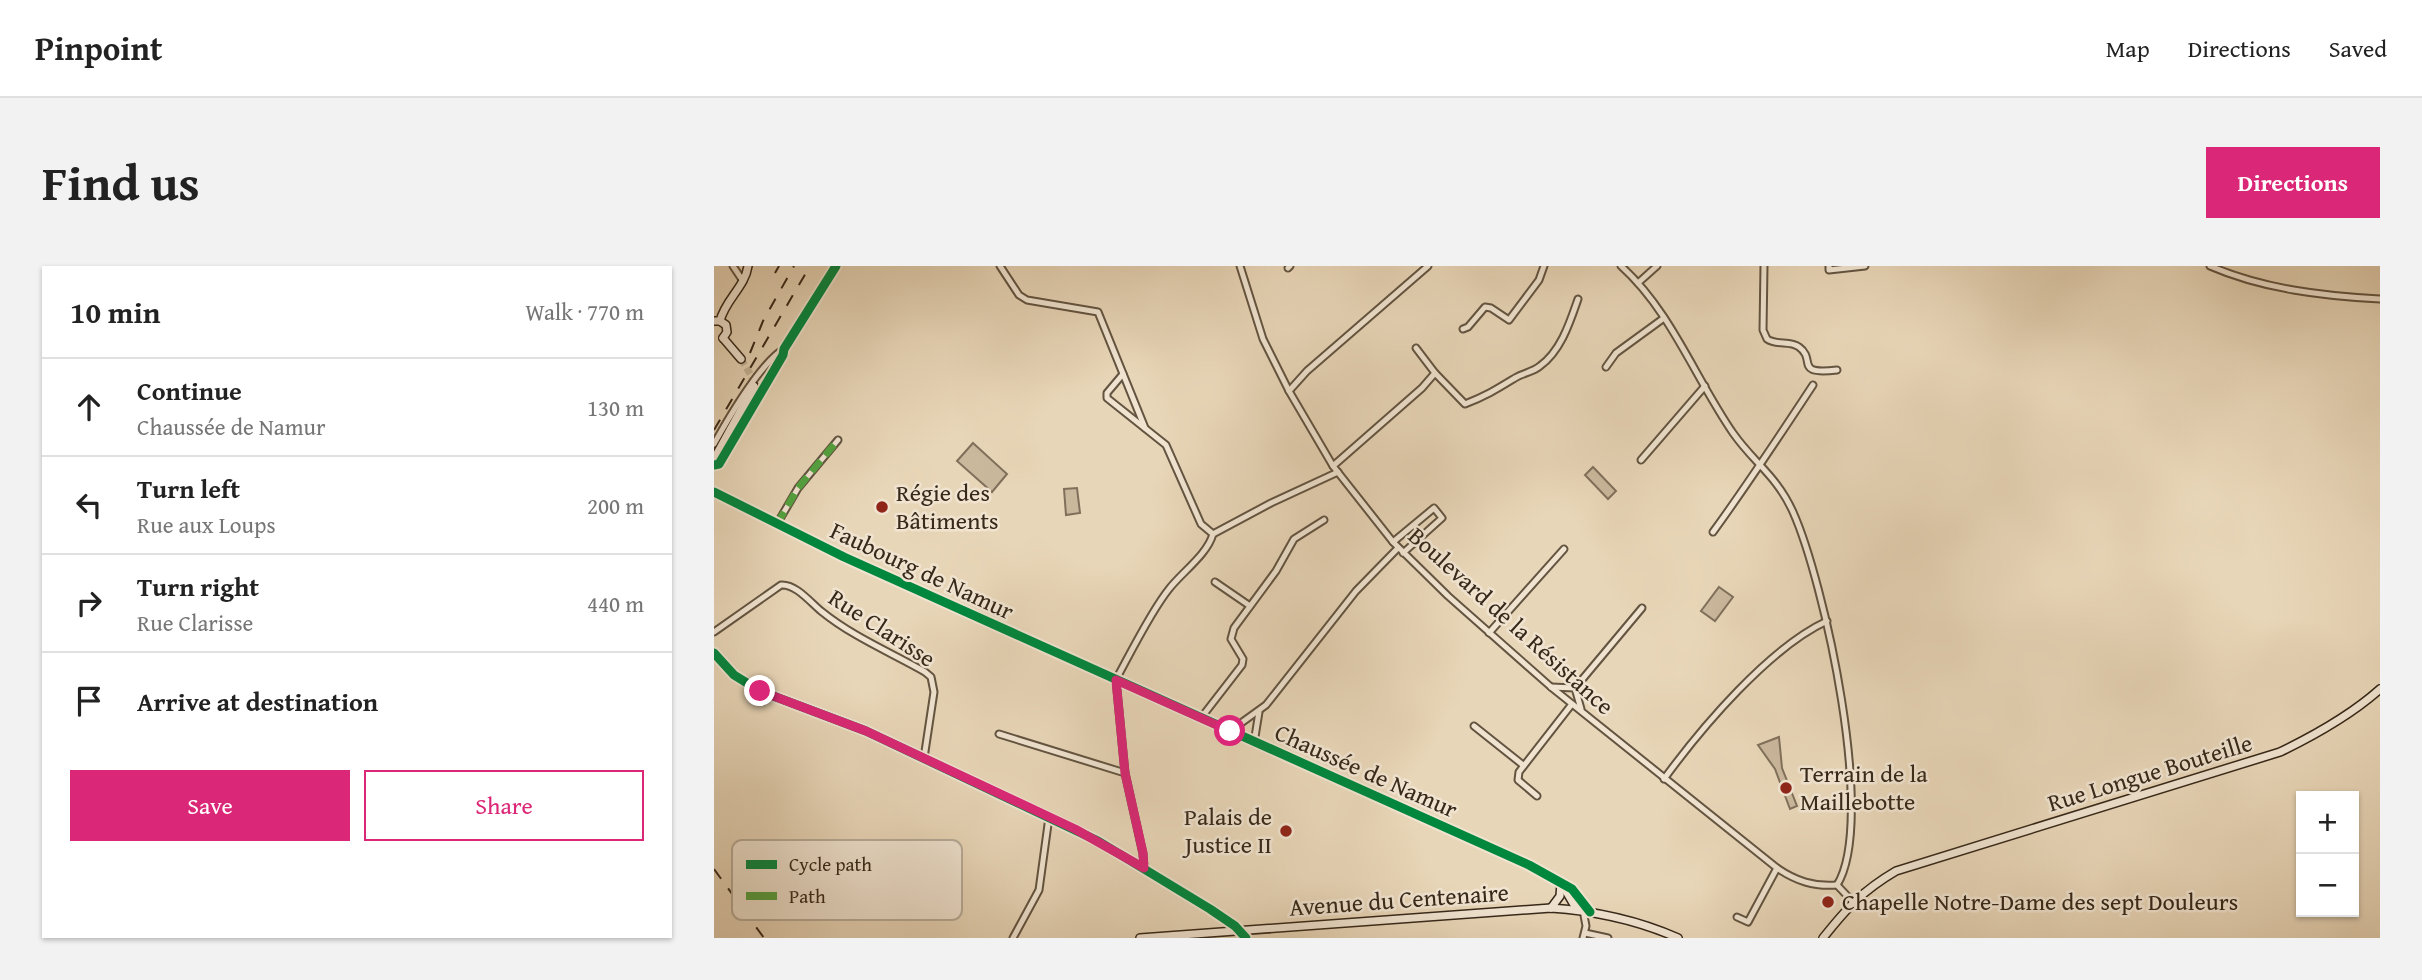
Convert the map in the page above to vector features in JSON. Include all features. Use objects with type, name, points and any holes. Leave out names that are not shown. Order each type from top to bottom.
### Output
[{"type":"street","points":[[733,266],[743,281]]},
{"type":"street","points":[[723,338],[727,329],[717,321],[743,281],[748,266]]},
{"type":"street","points":[[714,465],[719,464],[783,349],[836,266]]},
{"type":"street","points":[[1000,266],[1019,295],[1027,300],[1098,312],[1145,428]]},
{"type":"street","name":"Boulevard de la Résistance","points":[[1240,266],[1263,340],[1289,391],[1335,469],[1398,548],[1551,687],[1777,868],[1804,883],[1837,885]]},
{"type":"street","points":[[1289,391],[1307,371],[1428,266]]},
{"type":"street","points":[[1463,329],[1468,327],[1485,307],[1508,320],[1539,280],[1544,266]]},
{"type":"street","points":[[1621,266],[1638,283],[1664,318],[1733,433],[1779,485],[1794,515],[1811,561],[1827,621],[1847,739],[1851,793],[1847,858],[1844,873],[1837,885],[1852,901],[1823,938]]},
{"type":"street","points":[[1638,283],[1657,266]]},
{"type":"street","points":[[1764,266],[1763,330],[1767,339],[1776,344],[1796,345],[1801,348],[1809,368],[1815,371],[1837,370]]},
{"type":"street","points":[[1829,266],[1829,270],[1865,266]]},
{"type":"street","points":[[2210,266],[2231,275],[2289,288],[2343,297],[2380,299]]},
{"type":"street","points":[[1416,348],[1435,373],[1465,404],[1499,390],[1516,377],[1538,368],[1546,361],[1567,329],[1578,299]]},
{"type":"street","points":[[1606,367],[1616,353],[1664,318]]},
{"type":"street","points":[[714,339],[723,338]]},
{"type":"street","points":[[723,338],[741,359]]},
{"type":"street","points":[[714,444],[741,399],[783,349]]},
{"type":"street","points":[[761,373],[770,376]]},
{"type":"street","points":[[1144,868],[1125,773],[1116,680],[1165,595],[1211,541],[1213,534],[1335,469],[1435,373]]},
{"type":"street","points":[[1123,374],[1107,393],[1107,398],[1166,445],[1201,524],[1213,534]]},
{"type":"street","points":[[714,459],[754,386]]},
{"type":"street","points":[[1641,460],[1705,386]]},
{"type":"street","points":[[1713,532],[1762,466],[1770,449],[1813,386]]},
{"type":"street","points":[[777,524],[798,488],[838,440]]},
{"type":"street","name":"Faubourg de Namur","points":[[714,492],[844,557],[1116,680]]},
{"type":"street","points":[[1393,542],[1434,508],[1442,518],[1403,553]]},
{"type":"street","points":[[1201,718],[1242,665],[1231,634],[1276,571],[1294,539],[1324,520]]},
{"type":"street","points":[[1230,731],[1259,712],[1356,591],[1398,548]]},
{"type":"street","points":[[1489,633],[1564,549]]},
{"type":"street","points":[[1214,582],[1250,606]]},
{"type":"street","name":"Rue Clarisse","points":[[714,632],[781,584],[792,587],[828,617],[857,636],[925,671],[931,677],[933,692],[924,758]]},
{"type":"street","points":[[1574,688],[1642,608]]},
{"type":"street","points":[[1664,779],[1696,737],[1737,693],[1794,641],[1827,621]]},
{"type":"street","points":[[714,653],[734,675],[760,691],[866,731],[1098,841],[1210,909],[1246,938]]},
{"type":"street","name":"Chaussée de Namur","points":[[1116,680],[1514,858],[1572,890],[1583,911]]},
{"type":"street","points":[[1551,687],[1574,688]]},
{"type":"street","points":[[1574,688],[1581,711]]},
{"type":"street","name":"Rue Longue Bouteille","points":[[1852,901],[1873,884],[1896,871],[2280,752],[2330,725],[2380,689]]},
{"type":"street","points":[[1537,796],[1518,780],[1523,765],[1572,704]]},
{"type":"street","points":[[1254,743],[1259,712]]},
{"type":"street","points":[[1474,726],[1523,765]]},
{"type":"street","points":[[999,734],[1125,773]]},
{"type":"street","points":[[1013,938],[1039,890],[1049,817]]},
{"type":"street","points":[[1737,918],[1748,922],[1777,868]]},
{"type":"street","points":[[1551,908],[1560,897],[1560,882]]},
{"type":"street","points":[[1560,882],[1583,911],[1586,926],[1584,935],[1608,938]]},
{"type":"street","name":"Avenue du Centenaire","points":[[1140,938],[1551,908],[1583,911],[1645,924],[1678,938]]},
{"type":"shaded area","points":[[973,443],[1007,474],[992,492],[957,461]]},
{"type":"shaded area","points":[[1593,467],[1616,491],[1608,499],[1585,475]]},
{"type":"shaded area","points":[[1077,488],[1080,513],[1066,515],[1064,489]]},
{"type":"shaded area","points":[[1719,587],[1733,597],[1715,621],[1701,611]]},
{"type":"shaded area","name":"Terrain de la Maillebotte","points":[[1779,737],[1782,768],[1797,806],[1790,809],[1775,769],[1758,745]]},
{"type":"tunnel","points":[[741,359],[754,385]]},
{"type":"railway","points":[[775,273],[779,266]]},
{"type":"railway","points":[[750,353],[763,321],[794,266]]},
{"type":"railway","points":[[714,430],[810,266]]},
{"type":"railway","points":[[714,869],[732,894]]},
{"type":"railway","points":[[751,920],[764,938]]},
{"type":"marked path","points":[[777,524],[798,488],[838,440]]},
{"type":"cycle path","points":[[714,465],[719,464],[784,349],[836,266]]},
{"type":"cycle path","points":[[714,492],[844,557],[1529,865],[1572,889],[1590,912]]},
{"type":"cycle path","points":[[714,653],[734,675],[760,691],[866,731],[1098,841],[1210,909],[1235,926],[1246,938]]},
{"type":"place","name":"Régie des Bâtiments","points":[[882,507]]},
{"type":"place","name":"Terrain de la Maillebotte","points":[[1786,788]]},
{"type":"place","name":"Palais de Justice II","points":[[1286,831]]},
{"type":"place","name":"Chapelle Notre-Dame des sept Douleurs","points":[[1828,902]]},
{"type":"route","points":[[760,691],[866,731],[1075,829],[1144,868],[1125,773],[1116,680],[1230,731]]}]
